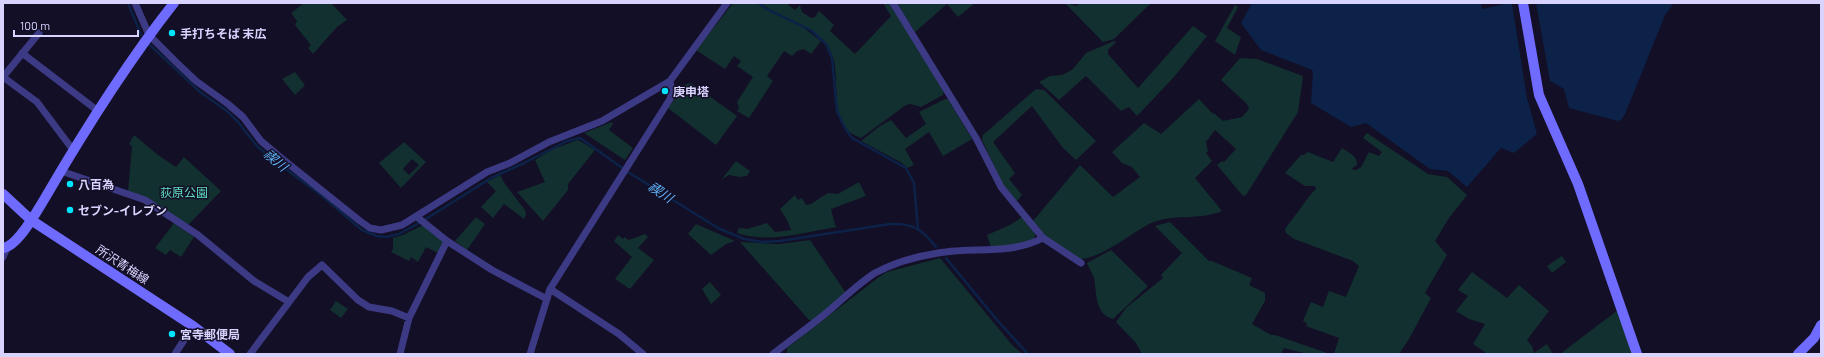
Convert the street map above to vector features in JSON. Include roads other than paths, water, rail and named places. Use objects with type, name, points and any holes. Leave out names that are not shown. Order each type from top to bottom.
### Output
[{"type":"street","points":[[135,3],[149,35],[196,81],[233,108],[261,141],[360,221],[370,228],[381,230],[402,226],[487,172],[510,163],[549,142],[602,121],[670,81],[727,3]]},
{"type":"street","points":[[4,251],[31,220],[98,111],[149,35],[174,3]]},
{"type":"street","points":[[893,3],[976,138],[1001,187],[1043,238],[1081,263]]},
{"type":"street","points":[[1523,3],[1539,95],[1578,184],[1637,354]]},
{"type":"street","points":[[38,33],[3,77],[37,102],[73,150]]},
{"type":"street","points":[[22,52],[98,111]]},
{"type":"street","points":[[530,354],[550,289],[670,99],[672,91],[670,81]]},
{"type":"street","points":[[61,170],[144,200],[198,235],[254,281],[289,302]]},
{"type":"street","name":"所沢青梅線","points":[[3,194],[31,220],[193,326],[230,354]]},
{"type":"street","points":[[417,217],[447,241],[492,270],[547,299]]},
{"type":"street","points":[[773,354],[815,323],[867,279],[882,270],[932,254],[949,251],[1009,249],[1032,244],[1043,238]]},
{"type":"street","points":[[400,354],[409,318],[447,241]]},
{"type":"street","points":[[250,354],[308,277],[322,265],[358,300],[369,307],[392,310],[409,318]]},
{"type":"street","points":[[550,289],[619,334],[643,354]]},
{"type":"street","points":[[1801,353],[1814,338],[1821,325]]},
{"type":"street","points":[[175,354],[193,326]]},
{"type":"water","points":[[1252,3],[1481,3],[1482,9],[1504,4],[1512,4],[1527,98],[1537,134],[1514,153],[1501,148],[1467,187],[1448,171],[1430,169],[1366,123],[1351,127],[1311,103],[1312,70],[1261,50],[1241,23]]},
{"type":"water","points":[[1536,3],[1674,3],[1665,15],[1625,114],[1621,120],[1618,121],[1569,108],[1564,89],[1550,81]]},
{"type":"waterway","name":"禊川","points":[[128,3],[141,35]]},
{"type":"waterway","points":[[759,3],[765,8],[812,31],[826,44],[832,58],[837,111],[845,128],[852,138],[906,168],[914,183],[918,229]]},
{"type":"waterway","name":"禊川","points":[[150,45],[200,92],[227,111],[257,146],[321,195],[362,230],[377,236],[386,237],[399,234],[419,223]]},
{"type":"waterway","name":"禊川","points":[[426,219],[491,178],[567,141],[580,138],[628,172],[718,228],[744,239],[762,242],[780,241],[898,224],[916,228],[936,247]]},
{"type":"waterway","points":[[946,258],[997,320],[1028,354]]},
{"type":"place","name":"手打ちそば 末広","points":[[172,33]]},
{"type":"place","name":"庚申塔","points":[[665,91]]},
{"type":"place","name":"八百為","points":[[70,184]]},
{"type":"place","name":"セブン-イレブン","points":[[70,210]]},
{"type":"place","name":"宮寺郵便局","points":[[172,334]]},
{"type":"park label","name":"荻原公園","points":[[184,192]]}]
